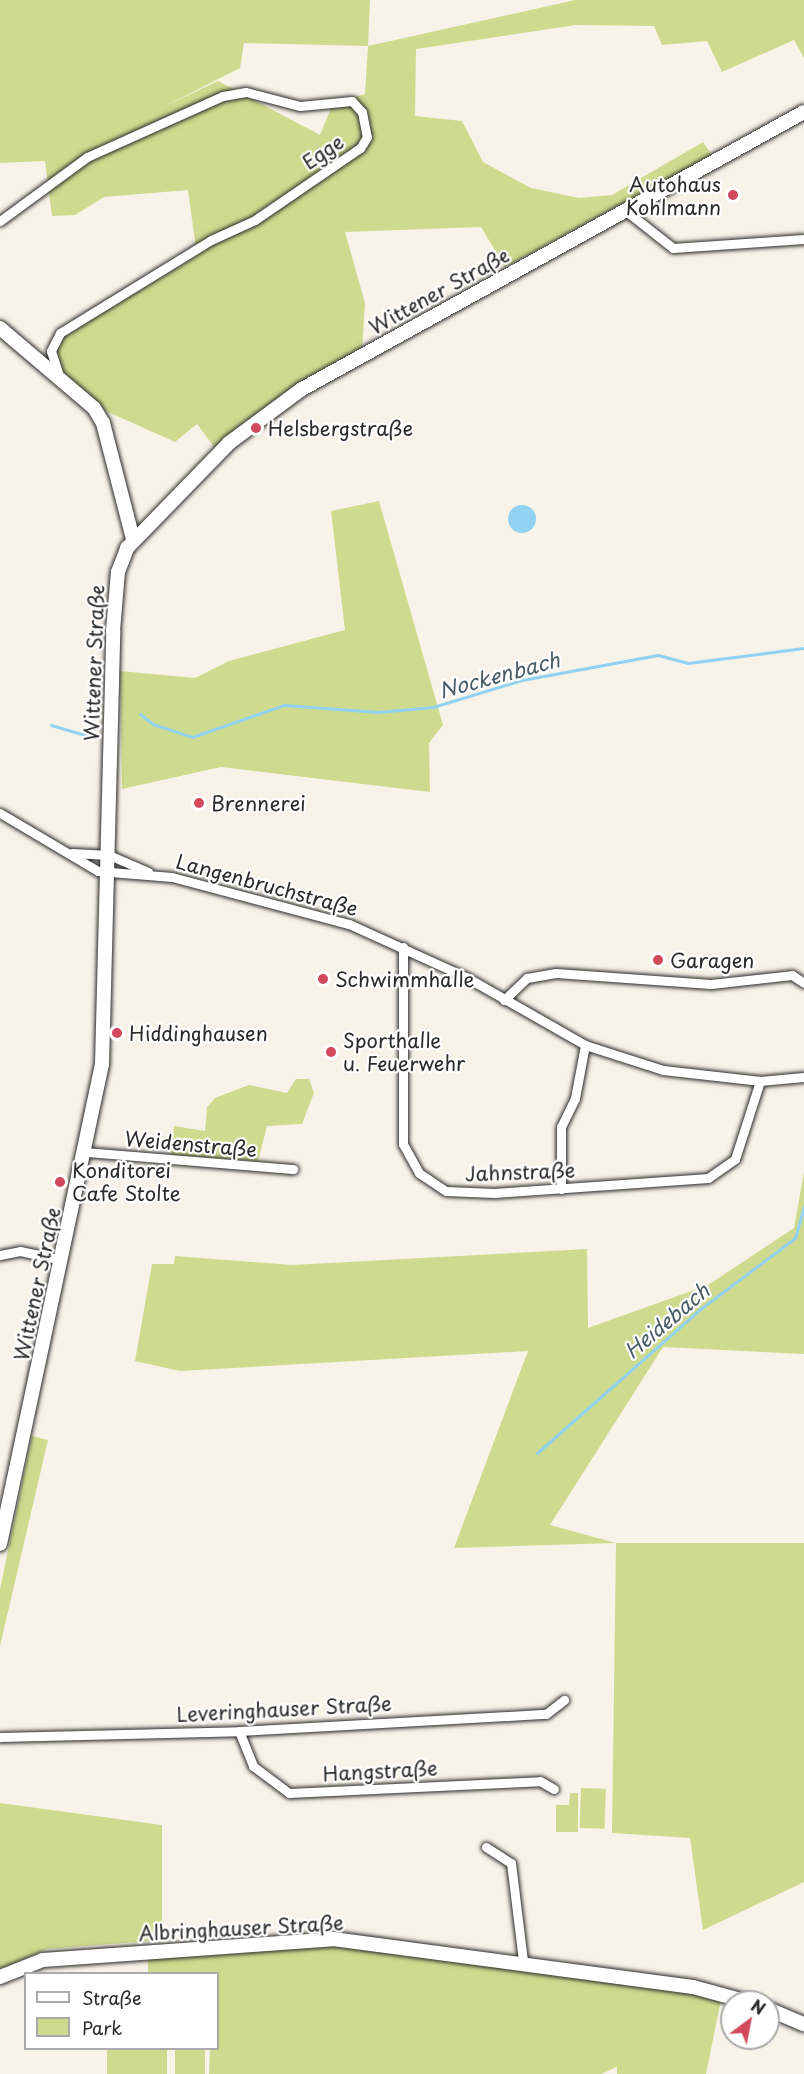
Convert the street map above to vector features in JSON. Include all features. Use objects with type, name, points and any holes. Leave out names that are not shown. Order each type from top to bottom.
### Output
[{"type":"main road","name":"Wittener Straße","points":[[0,1544],[86,1152],[105,1035],[115,601],[118,572],[133,539],[249,425],[302,389],[804,112]]},
{"type":"main road","points":[[0,328],[84,396],[103,423],[133,539]]},
{"type":"main road","name":"Albringhauser Straße","points":[[0,1977],[43,1960],[333,1939],[523,1962],[693,1987],[720,1994]]},
{"type":"main road","points":[[780,2014],[804,2024]]},
{"type":"street","name":"Egge","points":[[0,220],[67,168],[114,142],[223,96],[246,92],[300,106],[352,101],[362,112],[367,137],[360,148],[255,219],[211,240],[60,333],[51,351],[60,377]]},
{"type":"street","points":[[626,211],[673,248],[804,239]]},
{"type":"street","points":[[0,813],[43,842],[72,853],[109,874]]},
{"type":"street","points":[[72,853],[109,855]]},
{"type":"street","name":"Langenbruchstraße","points":[[109,855],[148,872],[290,906],[403,947],[585,1045],[663,1070],[760,1081],[804,1077]]},
{"type":"street","name":"Langenbruchstraße","points":[[109,874],[148,872]]},
{"type":"street","name":"Jahnstraße","points":[[403,947],[403,1144],[419,1173],[446,1191],[469,1194],[684,1182],[722,1172],[735,1159],[760,1081]]},
{"type":"street","points":[[504,1000],[527,978],[556,973],[678,983],[792,975],[804,984]]},
{"type":"street","points":[[561,1189],[561,1127],[575,1098],[585,1045]]},
{"type":"street","name":"Weidenstraße","points":[[86,1152],[293,1169]]},
{"type":"street","points":[[0,1255],[20,1251],[62,1260]]},
{"type":"street","name":"Leveringhauser Straße","points":[[0,1737],[239,1731],[546,1714],[564,1700]]},
{"type":"street","name":"Hangstraße","points":[[239,1731],[253,1767],[289,1793],[540,1781],[554,1789]]},
{"type":"street","points":[[486,1847],[511,1863],[523,1962]]},
{"type":"green space","points":[[0,0],[370,0],[368,46],[575,0],[804,0],[804,58],[794,40],[722,72],[707,41],[662,45],[654,26],[576,25],[416,49],[415,116],[462,121],[483,162],[531,188],[579,198],[612,195],[703,142],[712,155],[505,267],[481,227],[345,232],[365,303],[362,350],[303,381],[215,448],[197,424],[175,442],[97,407],[61,373],[54,349],[61,337],[197,256],[188,190],[104,197],[75,215],[52,216],[45,161],[0,163]],"holes":[[[244,43],[368,46],[365,94],[333,103],[320,135],[218,81],[163,107],[240,68]]]},
{"type":"green space","points":[[379,501],[443,725],[429,743],[430,792],[221,767],[122,789],[120,671],[195,678],[229,661],[345,630],[331,511]]},
{"type":"green space","points":[[296,1079],[309,1079],[314,1093],[302,1124],[267,1126],[258,1161],[171,1155],[174,1126],[205,1131],[207,1107],[215,1098],[249,1085],[287,1093]]},
{"type":"green space","points":[[804,1172],[804,1354],[663,1347],[550,1525],[616,1543],[454,1548],[528,1351],[180,1371],[135,1361],[152,1264],[174,1264],[175,1256],[292,1265],[587,1249],[588,1328],[708,1285],[794,1228]]},
{"type":"green space","points":[[32,1436],[48,1440],[0,1646],[0,1589]]},
{"type":"green space","points":[[616,1543],[804,1543],[804,1882],[703,1930],[690,1838],[612,1833]]},
{"type":"green space","points":[[581,1788],[606,1789],[605,1829],[580,1828]]},
{"type":"green space","points":[[570,1793],[578,1793],[578,1832],[556,1832],[556,1805],[569,1805]]},
{"type":"green space","points":[[0,1803],[162,1825],[162,1940],[47,1949],[0,1970]]},
{"type":"green space","points":[[323,1944],[677,1987],[720,2000],[720,2005],[706,2074],[617,2074],[617,2067],[601,2074],[209,2074],[210,2050],[219,2050],[219,1972],[148,1972],[148,1956]]},
{"type":"green space","points":[[107,2050],[167,2050],[167,2074],[107,2074]]},
{"type":"green space","points":[[175,2050],[205,2050],[205,2074],[175,2074]]},
{"type":"water","points":[[522,505],[532,509],[536,519],[532,529],[522,533],[512,529],[508,519],[512,509]]},
{"type":"waterway","name":"Nockenbach","points":[[140,714],[153,724],[192,737],[284,705],[378,712],[433,707],[522,680],[658,655],[688,663],[804,648]]},
{"type":"waterway","name":"Nockenbach","points":[[51,725],[92,737]]},
{"type":"waterway","name":"Heidebach","points":[[537,1453],[699,1310],[795,1238],[804,1206]]},
{"type":"place","name":"Autohaus Kohlmann","points":[[733,195]]},
{"type":"place","name":"Helsbergstraße","points":[[256,428]]},
{"type":"place","name":"Brennerei","points":[[199,803]]},
{"type":"place","name":"Garagen","points":[[658,960]]},
{"type":"place","name":"Schwimmhalle","points":[[323,979]]},
{"type":"place","name":"Hiddinghausen","points":[[117,1033]]},
{"type":"place","name":"Sporthalle u. Feuerwehr","points":[[331,1052]]},
{"type":"place","name":"Konditorei Cafe Stolte","points":[[60,1182]]}]
